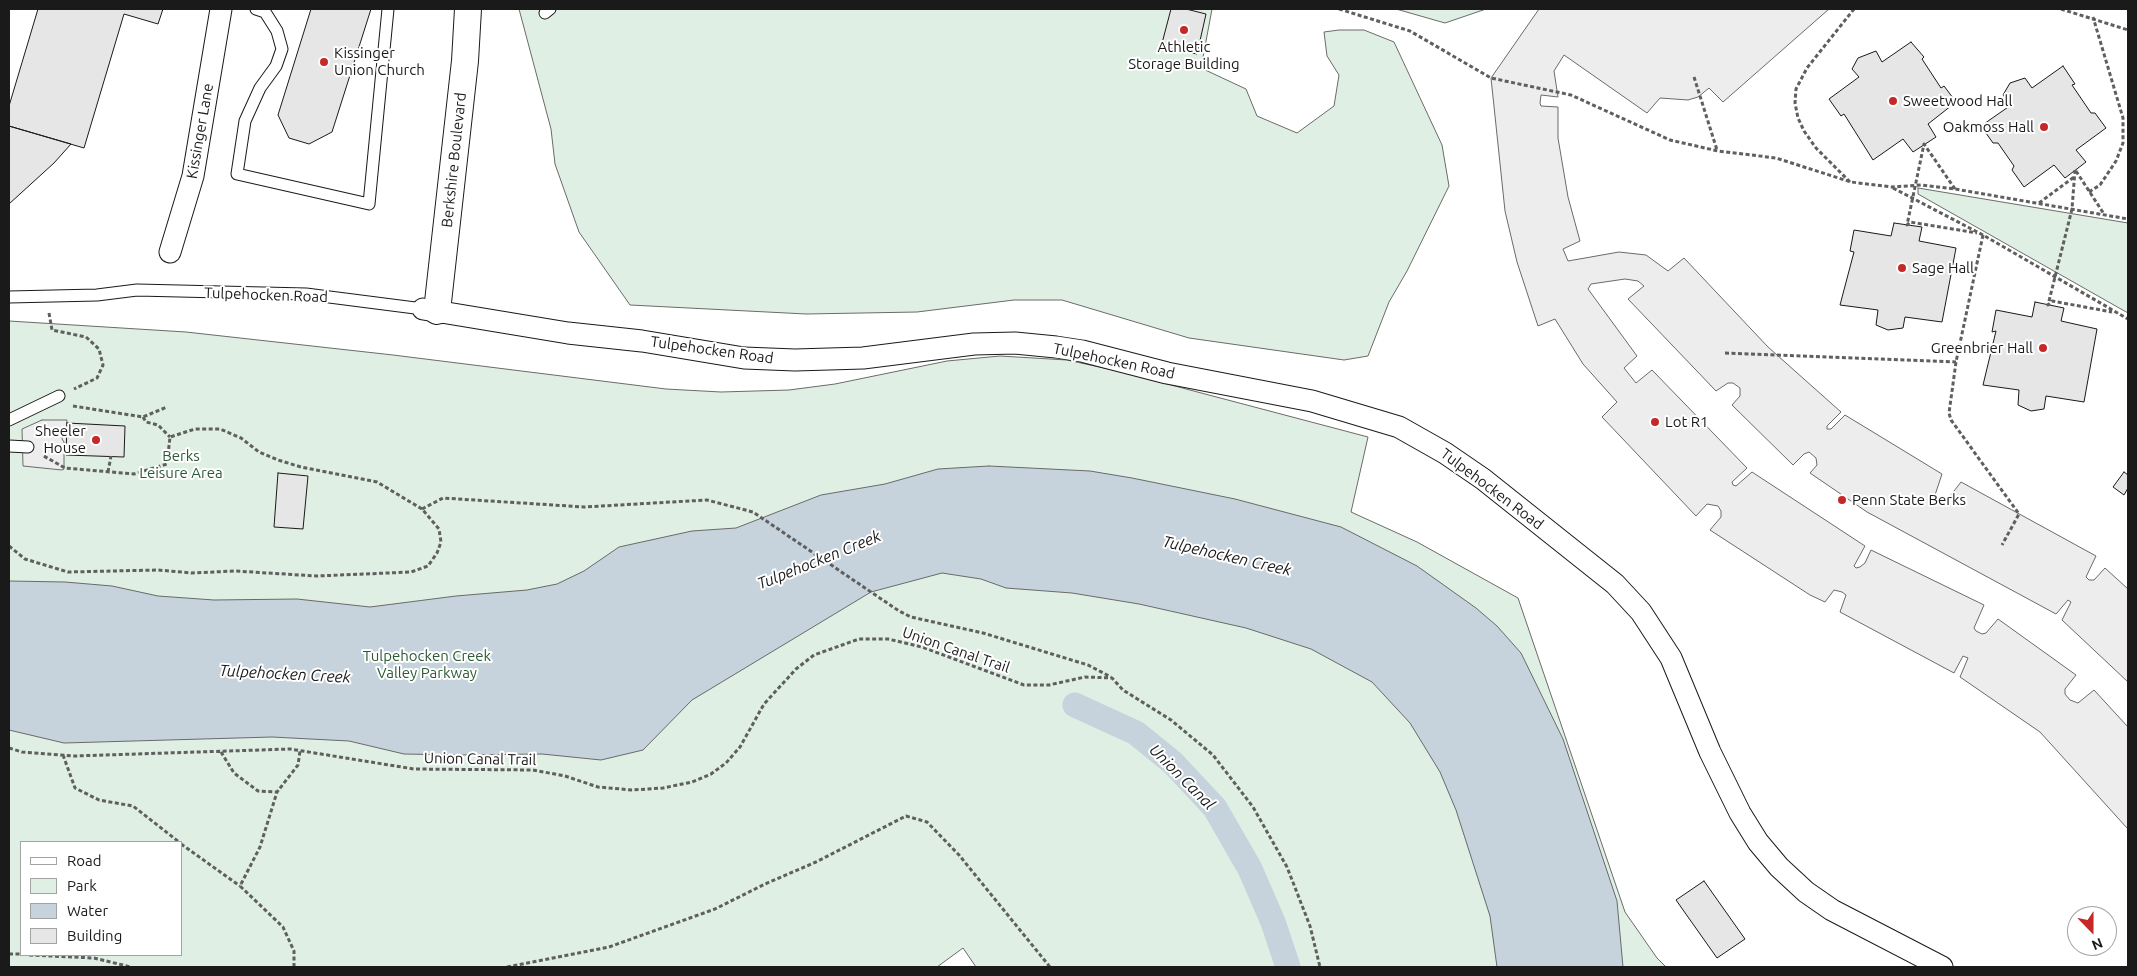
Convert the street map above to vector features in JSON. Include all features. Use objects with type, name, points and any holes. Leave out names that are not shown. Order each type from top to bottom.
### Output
[{"type":"street","name":"Kissinger Lane","points":[[170,252],[193,176],[221,9]]},
{"type":"street","name":"Berkshire Boulevard","points":[[430,310],[465,61],[468,9]]},
{"type":"street","name":"Tulpehocken Road","points":[[430,310],[568,333],[642,341],[744,358],[795,360],[863,358],[974,344],[1015,343],[1056,347],[1082,351],[1167,372],[1312,401],[1399,427],[1445,453],[1484,479],[1615,584],[1641,612],[1671,658],[1710,752],[1740,813],[1758,842],[1779,867],[1806,892],[1832,910],[1942,967]]},
{"type":"lane","points":[[256,9],[265,12],[277,31],[282,49],[276,66],[260,88],[245,121],[237,174],[369,204],[388,9]]},
{"type":"lane","name":"Tulpehocken Road","points":[[9,297],[96,295],[136,290],[306,294],[430,310]]},
{"type":"lane","points":[[9,420],[59,396]]},
{"type":"lane","points":[[9,446],[28,447]]},
{"type":"path","points":[[1339,9],[1410,31],[1491,78],[1571,95],[1670,140],[1718,151],[1776,158],[1851,182],[1892,187],[1916,185],[1955,189],[2128,218]]},
{"type":"path","points":[[1851,182],[1816,148],[1804,131],[1798,118],[1795,103],[1796,89],[1807,68],[1854,9]]},
{"type":"path","points":[[2061,9],[2093,17],[2128,30]]},
{"type":"path","points":[[2089,192],[2100,184],[2116,161],[2123,143],[2123,118],[2093,17]]},
{"type":"path","points":[[1694,77],[1718,151]]},
{"type":"path","points":[[1955,189],[1924,144],[1906,225],[1910,222],[1982,234]]},
{"type":"path","points":[[2104,215],[2075,170],[2072,209],[2048,305],[2052,301],[2116,312]]},
{"type":"path","points":[[2039,202],[2074,177]]},
{"type":"path","points":[[1892,187],[1982,234],[2128,319]]},
{"type":"path","points":[[1982,234],[1956,362],[1948,412],[1951,420],[2019,514],[2002,545]]},
{"type":"path","points":[[48,296],[52,330],[86,337],[99,349],[103,366],[98,378],[59,396],[70,405],[143,417],[167,407]]},
{"type":"path","points":[[1725,353],[1956,362]]},
{"type":"path","points":[[143,417],[146,422],[158,425],[170,437]]},
{"type":"path","points":[[9,546],[25,559],[68,572],[158,570],[192,573],[235,571],[316,576],[411,572],[428,566],[437,553],[441,542],[439,528],[422,509],[377,482],[301,467],[278,460],[259,452],[241,438],[220,429],[195,428],[170,437]]},
{"type":"path","points":[[28,447],[65,468],[134,474],[167,464],[170,437]]},
{"type":"path","points":[[108,472],[111,456]]},
{"type":"path","points":[[422,509],[443,498],[584,508],[707,500],[753,512],[899,611],[912,616],[983,633],[1088,665],[1112,678],[1123,690],[1171,720],[1213,755],[1253,807],[1286,867],[1310,926],[1320,967]]},
{"type":"path","name":"Union Canal Trail","points":[[9,748],[22,752],[63,755],[300,751],[414,769],[533,770],[565,776],[598,787],[632,790],[663,788],[692,782],[711,774],[726,763],[740,747],[764,704],[796,669],[814,655],[859,639],[888,639],[922,648],[1024,685],[1049,685],[1085,677],[1112,678]]},
{"type":"path","points":[[240,886],[260,847],[277,792],[298,765],[300,751]]},
{"type":"path","points":[[221,752],[234,773],[258,791],[277,792]]},
{"type":"path","points":[[63,755],[75,788],[99,800],[132,806],[177,841]]},
{"type":"path","points":[[507,967],[609,947],[715,909],[765,884],[816,862],[906,816],[927,822],[952,849],[1050,967]]},
{"type":"path","points":[[182,844],[240,886],[283,927],[294,951],[294,967]]},
{"type":"path","points":[[51,956],[94,958],[131,967]]},
{"type":"green space","points":[[519,9],[1212,9],[1201,68],[1246,89],[1257,116],[1297,133],[1334,106],[1339,75],[1327,56],[1324,32],[1364,30],[1394,42],[1442,145],[1449,186],[1407,271],[1389,302],[1368,356],[1344,360],[1189,338],[1062,300],[1014,300],[917,312],[806,314],[630,305],[579,232],[555,164],[551,129]]},
{"type":"green space","points":[[1396,9],[1486,9],[1445,23]]},
{"type":"green space","points":[[1918,188],[2128,223],[2128,313],[1918,194]]},
{"type":"green space","name":"Tulpehocken Creek Valley Parkway","points":[[9,321],[186,332],[393,355],[666,389],[721,392],[789,390],[835,384],[947,361],[1000,356],[1067,360],[1118,371],[1368,437],[1351,512],[1417,542],[1518,598],[1625,912],[1657,958],[1666,967],[976,967],[963,948],[937,967],[9,967]]},
{"type":"shaded area","name":"Lot R1","points":[[1539,9],[1829,9],[1723,102],[1709,88],[1698,97],[1688,100],[1660,98],[1647,113],[1564,55],[1554,71],[1558,97],[1541,95],[1540,103],[1541,106],[1558,107],[1558,138],[1568,197],[1580,241],[1563,249],[1568,261],[1619,252],[1646,255],[1668,271],[1684,258],[1768,347],[1841,412],[1827,426],[1827,429],[1831,429],[1845,415],[1942,474],[1935,495],[1941,500],[1947,500],[1961,482],[2096,556],[2086,577],[2089,580],[2094,580],[2105,568],[2128,589],[2128,682],[2062,620],[2071,602],[2068,600],[2056,614],[1867,512],[1810,473],[1817,465],[1816,458],[1809,452],[1804,454],[1793,465],[1732,405],[1740,396],[1740,388],[1733,383],[1728,383],[1716,391],[1628,299],[1644,286],[1638,281],[1625,279],[1591,284],[1588,289],[1637,356],[1624,368],[1636,383],[1652,370],[1747,468],[1732,482],[1733,485],[1736,486],[1752,472],[1865,546],[1854,566],[1856,568],[1865,563],[1871,550],[1984,605],[1974,628],[1976,631],[1982,634],[1986,633],[1998,619],[2076,675],[2065,689],[2065,694],[2070,700],[2078,703],[2094,690],[2128,727],[2127,828],[2040,732],[1960,677],[1968,658],[1963,656],[1954,673],[1840,612],[1846,595],[1842,592],[1834,590],[1825,602],[1810,595],[1710,530],[1721,517],[1721,511],[1718,506],[1707,504],[1696,516],[1602,417],[1617,402],[1583,364],[1555,319],[1538,326],[1517,262],[1505,211],[1491,78]]},
{"type":"shaded area","points":[[42,420],[67,420],[66,432],[63,433],[62,439],[64,442],[64,469],[62,470],[23,466],[22,429]]},
{"type":"water","name":"Tulpehocken Creek","points":[[989,466],[1090,471],[1132,478],[1235,499],[1341,527],[1417,566],[1476,608],[1497,626],[1521,653],[1563,739],[1617,901],[1623,967],[1497,967],[1490,916],[1456,810],[1440,772],[1410,723],[1372,682],[1311,649],[1246,628],[1139,604],[1072,593],[1006,588],[981,579],[942,573],[871,592],[692,700],[643,750],[601,760],[542,754],[404,754],[349,741],[272,737],[64,743],[9,730],[9,581],[65,582],[112,586],[158,596],[214,600],[297,599],[370,607],[456,596],[527,590],[557,584],[584,571],[619,547],[692,531],[736,528],[821,495],[885,484],[938,469]]},
{"type":"building","points":[[38,9],[163,9],[158,24],[124,14],[84,148],[9,126],[9,106]]},
{"type":"building","name":"Kissinger Union Church","points":[[311,9],[371,9],[332,132],[309,144],[289,138],[278,115]]},
{"type":"building","name":"Athletic Storage Building","points":[[1171,9],[1186,9],[1206,14],[1197,54],[1161,47]]},
{"type":"building","name":"Sweetwood Hall","points":[[1911,42],[1924,57],[1922,59],[1941,88],[1944,86],[1956,102],[1928,124],[1936,137],[1913,152],[1903,139],[1873,160],[1844,114],[1841,116],[1829,99],[1859,77],[1852,69],[1858,58],[1876,51],[1882,62]]},
{"type":"building","name":"Oakmoss Hall","points":[[2063,66],[2075,84],[2072,85],[2091,113],[2095,113],[2106,128],[2076,150],[2086,162],[2065,178],[2054,165],[2024,187],[2012,170],[2014,166],[1998,143],[1993,143],[1981,126],[2011,105],[2003,95],[2010,83],[2025,78],[2032,88]]},
{"type":"building","points":[[9,126],[71,144],[54,163],[9,204]]},
{"type":"building","name":"Sage Hall","points":[[1894,223],[1922,227],[1919,241],[1956,248],[1942,322],[1905,317],[1903,328],[1888,330],[1876,325],[1878,310],[1840,305],[1854,252],[1850,251],[1854,230],[1891,236]]},
{"type":"building","name":"Greenbrier Hall","points":[[2035,302],[2064,308],[2061,321],[2097,329],[2084,402],[2046,396],[2044,409],[2031,411],[2018,405],[2019,390],[1983,385],[1996,331],[1992,332],[1996,310],[2032,317]]},
{"type":"building","name":"Sheeler House","points":[[67,423],[125,426],[124,457],[66,455]]},
{"type":"building","points":[[2124,472],[2128,475],[2128,488],[2124,495],[2113,487]]},
{"type":"building","points":[[278,473],[308,476],[303,529],[274,527]]},
{"type":"building","points":[[1704,881],[1745,939],[1717,958],[1676,900]]},
{"type":"waterway","name":"Union Canal","points":[[1075,705],[1136,733],[1173,763],[1215,808],[1250,869],[1273,922],[1288,967]]},
{"type":"place","name":"Athletic Storage Building","points":[[1184,30]]},
{"type":"place","name":"Kissinger Union Church","points":[[324,62]]},
{"type":"place","name":"Sweetwood Hall","points":[[1893,101]]},
{"type":"place","name":"Oakmoss Hall","points":[[2044,127]]},
{"type":"place","name":"Sage Hall","points":[[1902,268]]},
{"type":"place","name":"Greenbrier Hall","points":[[2043,348]]},
{"type":"place","name":"Lot R1","points":[[1655,422]]},
{"type":"place","name":"Sheeler House","points":[[96,440]]},
{"type":"place","name":"Penn State Berks","points":[[1842,500]]},
{"type":"park label","name":"Berks Leisure Area","points":[[181,464]]}]
